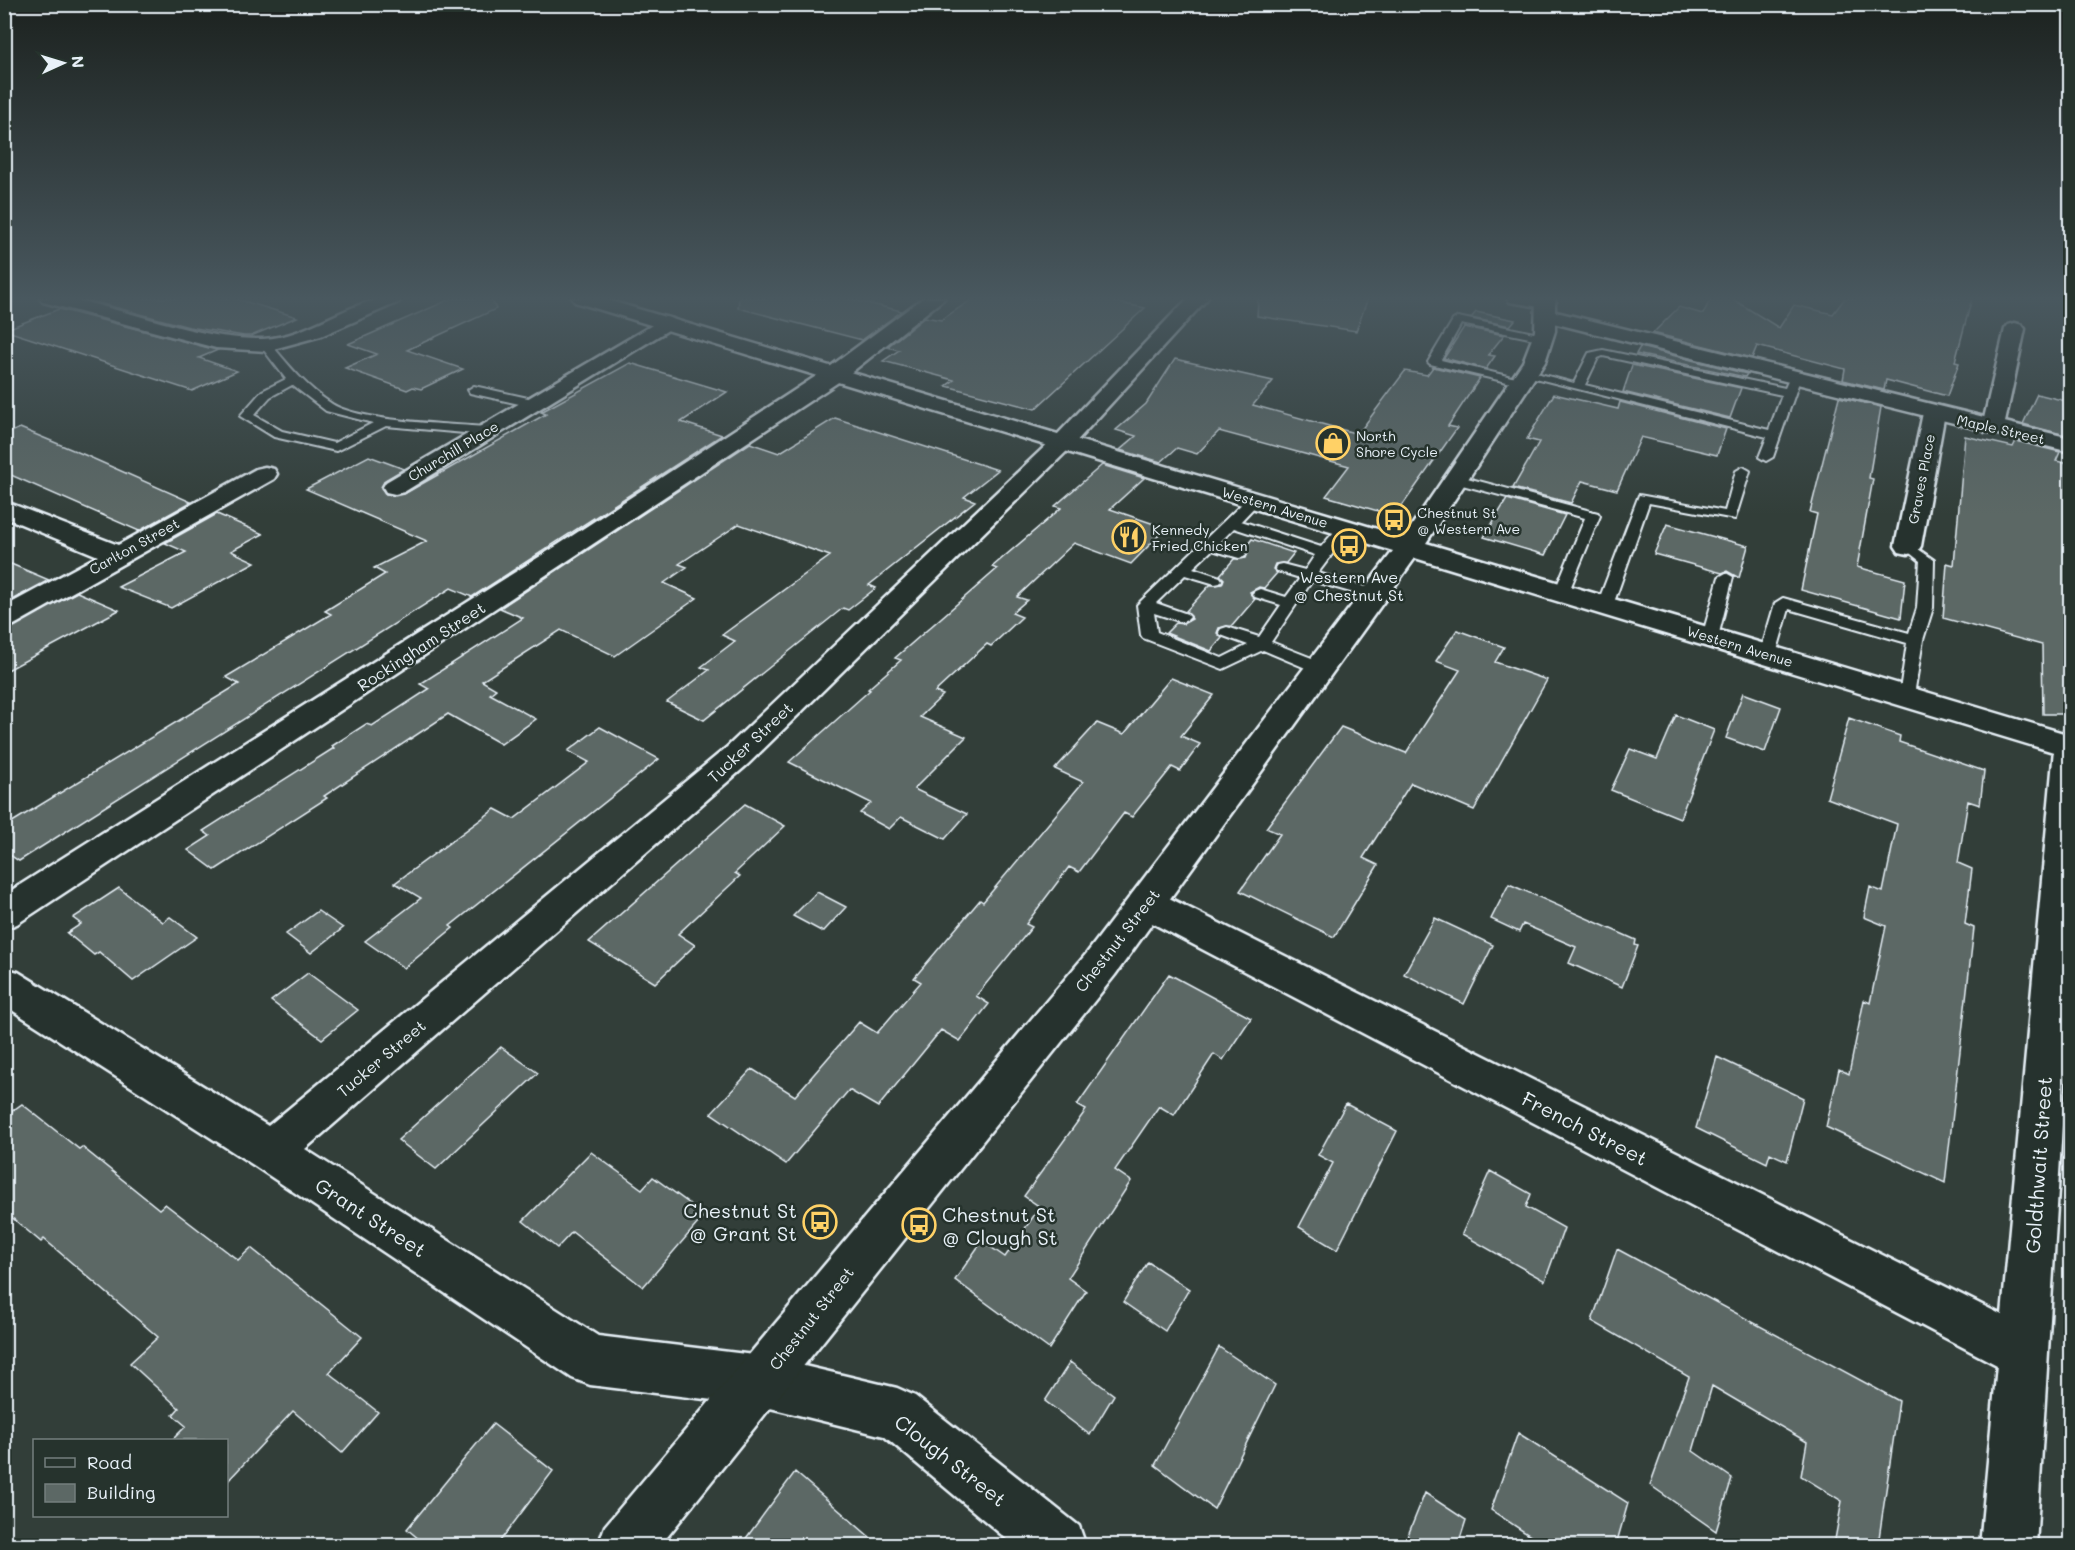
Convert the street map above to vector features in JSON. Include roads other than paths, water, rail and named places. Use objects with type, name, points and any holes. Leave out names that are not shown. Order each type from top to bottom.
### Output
[{"type":"street","name":"Churchill Place","points":[[395,487],[588,370]]},
{"type":"street","name":"Western Avenue","points":[[823,370],[1064,441],[1254,501],[1768,654],[2070,747]]},
{"type":"street","name":"Rockingham Street","points":[[4,914],[557,558],[840,370]]},
{"type":"street","name":"Tucker Street","points":[[270,1151],[737,756],[1064,441],[1130,370]]},
{"type":"street","name":"Chestnut Street","points":[[625,1545],[762,1381],[837,1284],[1101,964],[1410,547],[1528,370]]},
{"type":"street","name":"Maple Street","points":[[1742,370],[1792,385],[1934,412],[2070,445]]},
{"type":"street","points":[[1993,427],[2006,370]]},
{"type":"street","name":"Graves Place","points":[[1908,546],[1934,412]]},
{"type":"street","name":"Carlton Street","points":[[4,619],[265,474]]},
{"type":"street","points":[[4,508],[118,554]]},
{"type":"street","name":"Goldthwait Street","points":[[2008,1545],[2070,747]]},
{"type":"street","name":"French Street","points":[[1146,903],[2024,1352]]},
{"type":"street","name":"Grant Street","points":[[4,984],[270,1151],[590,1360],[762,1381]]},
{"type":"street","name":"Clough Street","points":[[762,1381],[897,1414],[1059,1545]]},
{"type":"lane","points":[[285,370],[293,381],[330,408],[384,422],[487,431]]},
{"type":"lane","points":[[1480,370],[1578,387],[1773,435]]},
{"type":"lane","points":[[1578,387],[1586,370]]},
{"type":"lane","points":[[1707,370],[1792,385],[1766,457]]},
{"type":"lane","points":[[293,381],[266,394],[246,416],[278,434],[336,447],[384,422]]},
{"type":"lane","points":[[474,390],[533,404]]},
{"type":"lane","points":[[1605,605],[1644,498],[1730,516],[1743,471]]},
{"type":"lane","points":[[1456,479],[1593,516],[1562,593]]},
{"type":"lane","points":[[1145,605],[1254,501]]},
{"type":"lane","points":[[1232,523],[1324,553]]},
{"type":"lane","points":[[1145,605],[1149,635],[1223,664],[1262,644],[1324,553],[1345,528]]},
{"type":"lane","points":[[1209,544],[1239,554]]},
{"type":"lane","points":[[1908,546],[1927,560],[1925,608],[1915,640],[1908,697]]},
{"type":"lane","points":[[1282,568],[1375,594]]},
{"type":"lane","points":[[1183,570],[1215,580]]},
{"type":"lane","points":[[1710,637],[1726,577]]},
{"type":"lane","points":[[1260,594],[1290,603]]},
{"type":"lane","points":[[1768,654],[1783,603],[1915,640]]},
{"type":"lane","points":[[1145,605],[1182,616]]},
{"type":"lane","points":[[1227,632],[1321,668]]},
{"type":"place","name":"North Shore Cycle","points":[[1333,443]]},
{"type":"place","name":"Chestnut St @ Western Ave","points":[[1394,520]]},
{"type":"place","name":"Kennedy Fried Chicken","points":[[1129,537]]},
{"type":"place","name":"Western Ave @ Chestnut St","points":[[1349,546]]},
{"type":"place","name":"Chestnut St @ Grant St","points":[[820,1222]]},
{"type":"place","name":"Chestnut St @ Clough St","points":[[919,1225]]}]
